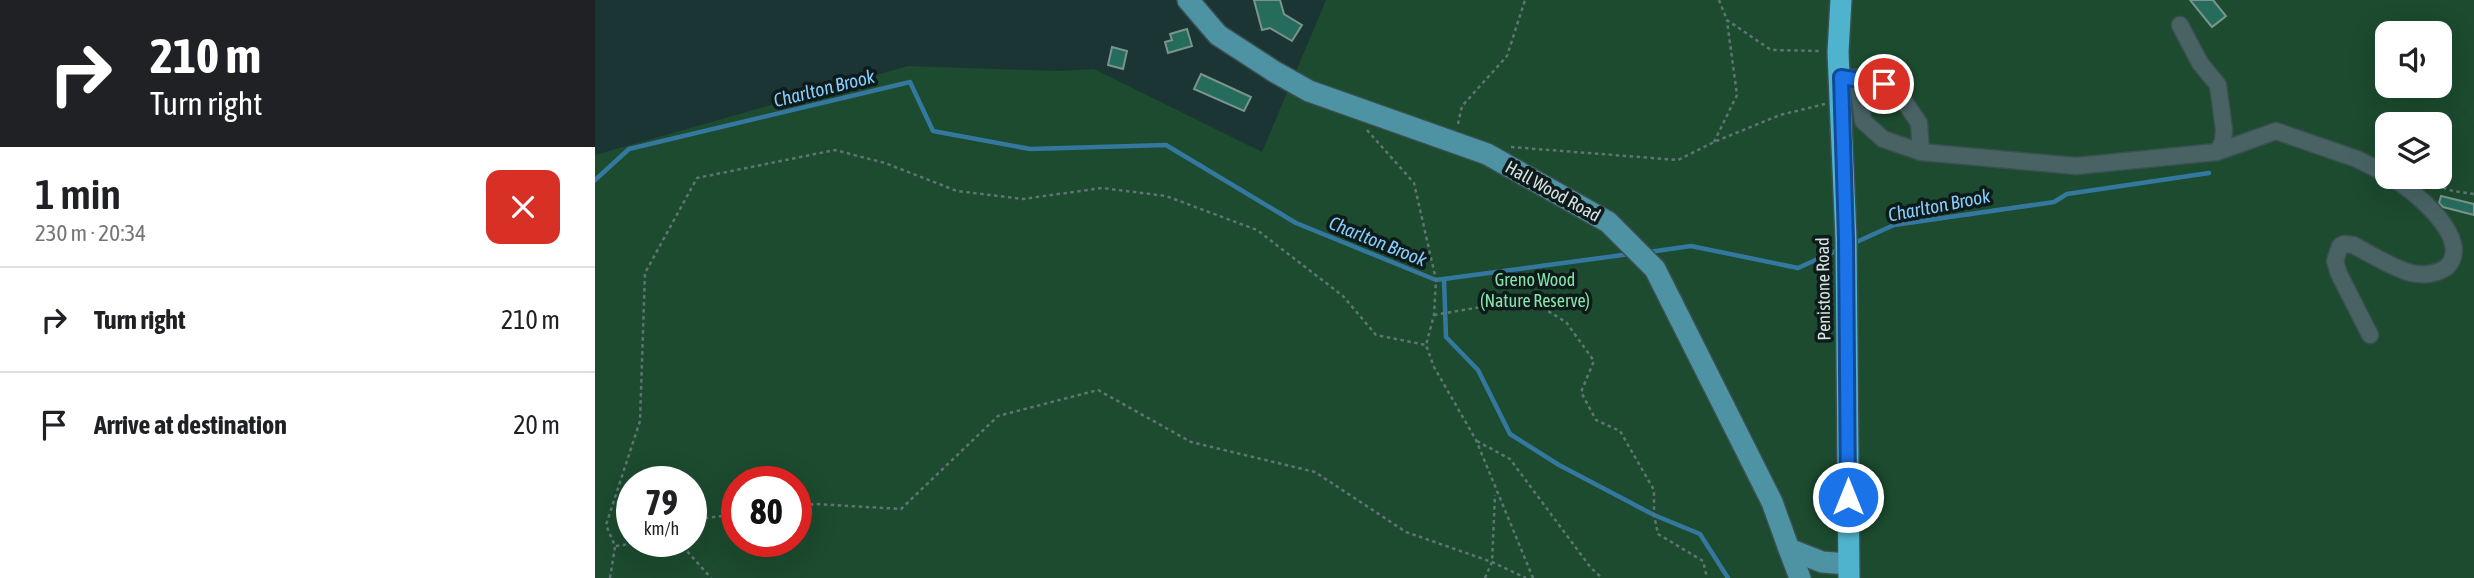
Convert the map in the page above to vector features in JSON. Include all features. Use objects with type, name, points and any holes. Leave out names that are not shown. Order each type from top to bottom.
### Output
[{"type":"highway","name":"Penistone Road","points":[[1842,0],[1838,52],[1849,78],[1841,99],[1846,239],[1848,571]]},
{"type":"main road","name":"Hall Wood Road","points":[[1188,0],[1218,35],[1309,91],[1487,154],[1608,222],[1655,269],[1772,502],[1800,578]]},
{"type":"main road","points":[[1789,549],[1848,571]]},
{"type":"lane","points":[[2180,25],[2200,63],[2218,85],[2224,130],[2223,142],[2217,152]]},
{"type":"lane","points":[[1921,152],[1919,123],[1903,101],[1884,84],[1849,78],[1863,121],[1882,139],[1921,152],[2076,166],[2217,152],[2276,131],[2357,159],[2375,169]]},
{"type":"lane","points":[[2370,335],[2339,274],[2335,261],[2340,246],[2353,245],[2409,272],[2425,275],[2448,266],[2457,255],[2459,243],[2453,229],[2411,189]]},
{"type":"path","points":[[1453,141],[1462,106],[1507,56],[1525,0]]},
{"type":"path","points":[[1714,142],[1737,95],[1727,20],[1719,0]]},
{"type":"path","points":[[1727,20],[1771,50],[1838,52]]},
{"type":"path","points":[[1487,154],[1499,146],[1678,160],[1780,115],[1841,99]]},
{"type":"path","points":[[1352,107],[1361,124],[1414,183],[1436,280],[1434,314],[1426,345],[1434,367],[1476,440],[1533,578]]},
{"type":"path","points":[[616,578],[610,577],[615,547],[606,525],[640,421],[645,273],[697,178],[835,150],[885,163],[957,191],[1023,199],[1102,188],[1167,196],[1257,230],[1343,296],[1376,335],[1426,345]]},
{"type":"path","points":[[2447,189],[2474,194]]},
{"type":"path","points":[[1434,314],[1528,299],[1566,323],[1594,361],[1581,392],[1596,420],[1620,431],[1654,490],[1654,515],[1658,534],[1703,561],[1707,578]]},
{"type":"path","points":[[812,504],[901,509],[998,416],[1098,390],[1191,442],[1315,471],[1406,532],[1492,562],[1526,578]]},
{"type":"path","points":[[1476,440],[1510,459],[1591,568],[1602,578]]},
{"type":"path","points":[[1485,578],[1492,562],[1495,491]]},
{"type":"path","points":[[692,557],[711,578]]},
{"type":"green space","name":"Greno Wood (Nature Reserve)","points":[[1326,0],[2474,0],[2474,578],[595,578],[595,155],[908,66],[1059,71],[1094,69],[1262,152]]},
{"type":"building","points":[[1254,0],[1280,0],[1284,14],[1302,25],[1292,41],[1270,28],[1262,30]]},
{"type":"building","points":[[2190,0],[2213,0],[2226,16],[2212,27]]},
{"type":"building","points":[[1187,29],[1192,46],[1168,53],[1165,42],[1172,40],[1170,34]]},
{"type":"building","points":[[1112,47],[1127,51],[1123,69],[1108,65]]},
{"type":"building","points":[[1201,74],[1251,97],[1244,111],[1194,89]]},
{"type":"building","points":[[2441,196],[2474,204],[2474,215],[2443,207],[2439,203]]},
{"type":"waterway","name":"Charlton Brook","points":[[595,180],[629,149],[910,82],[933,131],[1030,149],[1166,145],[1296,223],[1436,280],[1630,254]]},
{"type":"waterway","name":"Charlton Brook","points":[[1852,244],[1894,225],[2054,202],[2067,194],[2209,173]]},
{"type":"waterway","name":"Charlton Brook","points":[[1649,252],[1691,246],[1798,268],[1840,249]]},
{"type":"waterway","points":[[1444,279],[1446,337],[1478,370],[1510,434],[1559,465],[1654,515],[1700,534],[1728,578]]},
{"type":"route","points":[[1848,497],[1846,239],[1841,77],[1884,84]]}]
